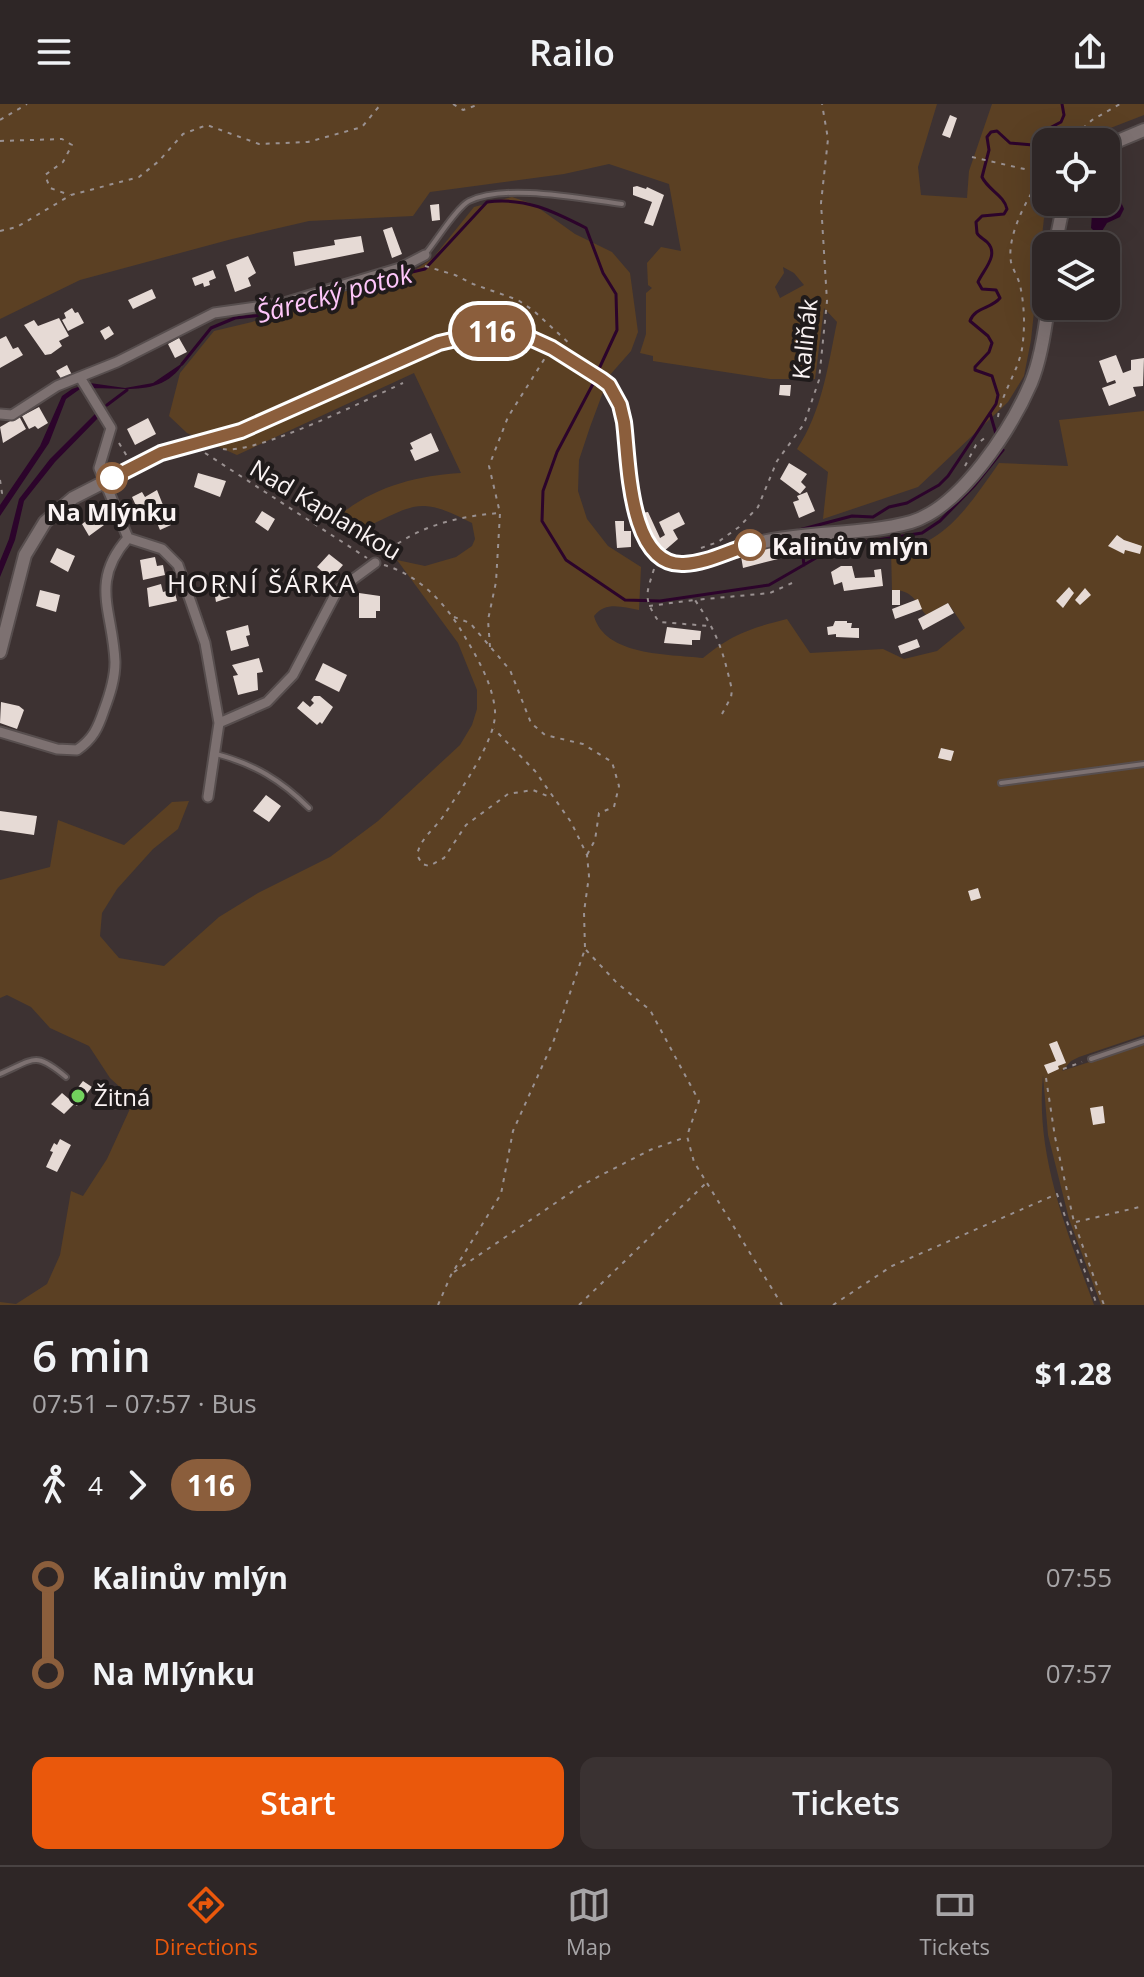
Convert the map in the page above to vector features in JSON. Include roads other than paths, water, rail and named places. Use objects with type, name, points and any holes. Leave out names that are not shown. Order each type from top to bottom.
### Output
[{"type":"street","points":[[1120,140],[1144,130]]},
{"type":"street","points":[[0,414],[12,415],[57,386],[84,384],[214,313],[284,303],[424,260]]},
{"type":"street","points":[[0,652],[25,555],[34,538],[58,509],[73,498],[134,465],[190,443],[241,431],[439,343],[495,330],[519,333],[552,348],[609,385],[620,405],[640,530],[657,556],[672,563],[695,562],[767,541],[881,530],[915,521],[935,511],[990,454],[1017,411],[1032,380],[1047,320]]},
{"type":"street","points":[[84,384],[111,428],[99,468],[128,538],[162,549],[178,565],[205,643],[219,723],[208,797]]},
{"type":"street","points":[[0,732],[57,749],[77,750],[96,732],[113,686],[115,662],[105,588],[108,566],[128,538]]},
{"type":"street","points":[[219,723],[267,702],[293,675],[337,591],[375,563]]},
{"type":"lane","points":[[424,260],[467,202],[500,193],[562,196],[622,204]]},
{"type":"lane","points":[[216,754],[267,772],[292,790],[309,808]]},
{"type":"lane","points":[[1001,783],[1144,764]]},
{"type":"lane","points":[[1091,1059],[1144,1041]]},
{"type":"lane","points":[[0,1074],[37,1058],[47,1061],[66,1077]]},
{"type":"waterway","name":"Šárecký potok","points":[[800,533],[799,530],[852,516],[873,517],[939,485],[996,404],[998,395],[992,376],[975,370],[992,343],[970,321],[972,316],[1000,298],[996,290],[982,289],[978,282],[992,252],[977,233],[976,222],[982,216],[1004,214],[1007,209],[982,177],[989,150],[987,137],[997,131],[1010,143],[1033,145],[1042,132],[1061,122],[1064,115],[1062,104]]},
{"type":"waterway","name":"Šárecký potok","points":[[365,283],[425,269],[487,202],[514,202],[550,211],[586,228],[603,273],[616,294],[617,330],[598,371]]},
{"type":"waterway","name":"Šárecký potok","points":[[182,364],[211,328],[235,318],[263,315],[343,290]]},
{"type":"waterway","name":"Šárecký potok","points":[[594,382],[557,452],[543,491],[542,521],[566,560],[625,600],[660,601],[769,585],[828,551],[922,533],[940,521],[1003,450]]},
{"type":"waterway","name":"Šárecký potok","points":[[107,405],[127,390]]},
{"type":"waterway","name":"Šárecký potok","points":[[990,413],[996,434]]},
{"type":"waterway","points":[[801,541],[804,565]]},
{"type":"place","name":"Na Mlýnku","points":[[112,478]]},
{"type":"place","name":"Kalinův mlýn","points":[[750,545]]},
{"type":"place","name":"Žitná","points":[[78,1096]]},
{"type":"district","name":"HORNÍ ŠÁRKA","points":[[262,583]]}]
